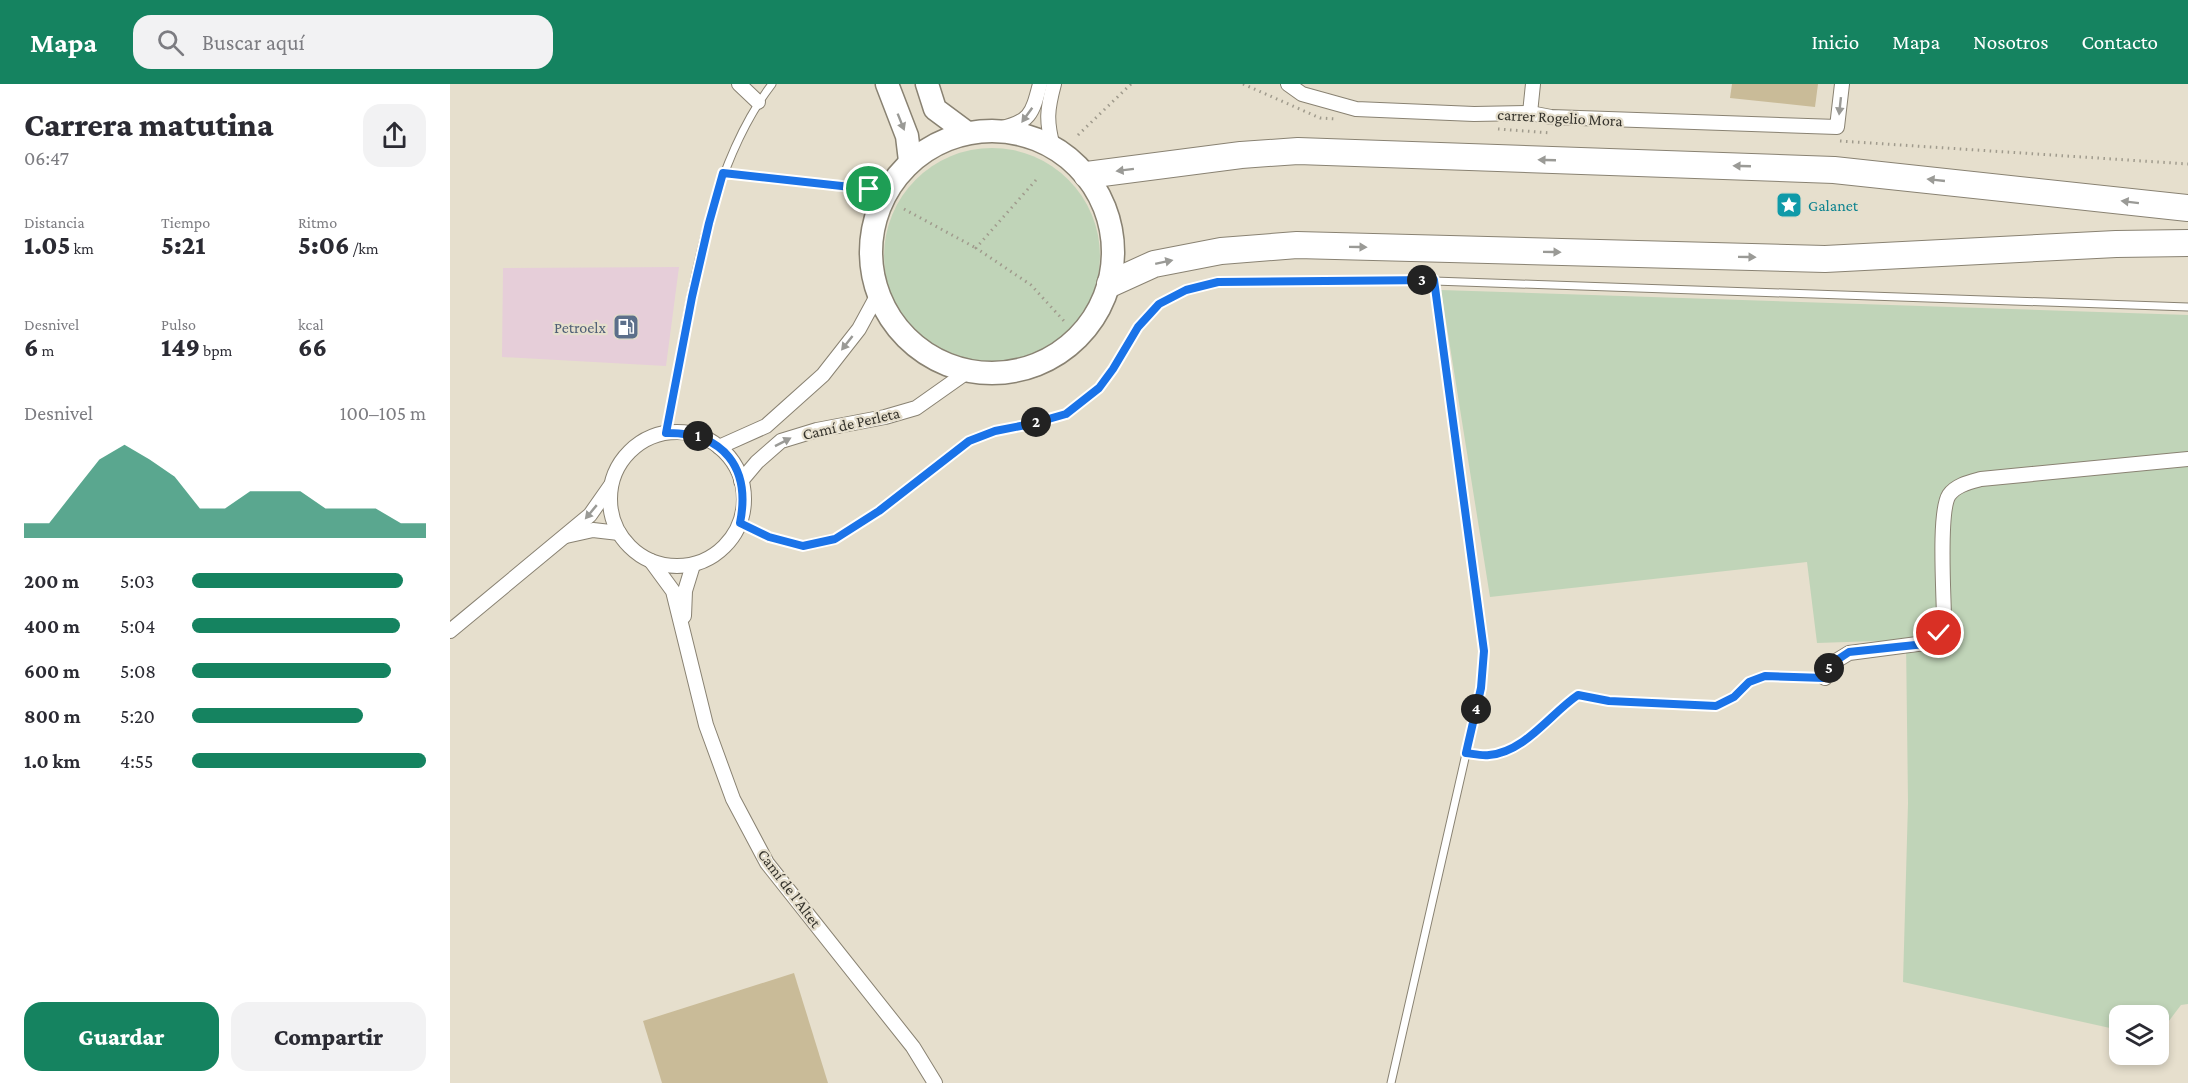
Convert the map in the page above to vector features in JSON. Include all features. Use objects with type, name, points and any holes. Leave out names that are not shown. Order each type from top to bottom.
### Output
[{"type":"highway","points":[[887,84],[907,136],[910,161]]},
{"type":"highway","points":[[927,84],[935,108],[966,132]]},
{"type":"highway","points":[[998,129],[1061,150],[1087,175],[1106,208],[1114,246],[1110,284],[1090,326],[1056,356],[1013,373],[967,372],[929,357],[898,330],[878,294],[870,258],[874,222],[888,189],[910,161],[937,143],[966,132],[998,129]]},
{"type":"highway","points":[[1087,175],[1241,155],[1298,151],[1834,170],[2188,208]]},
{"type":"highway","points":[[1110,284],[1154,264],[1221,250],[1297,245],[1825,259],[2116,244],[2188,243]]},
{"type":"street","points":[[739,84],[758,102]]},
{"type":"street","points":[[998,129],[1019,124],[1029,116],[1040,84]]},
{"type":"street","points":[[1053,147],[1047,125],[1049,101],[1054,84]]},
{"type":"street","name":"carrer Rogelio Mora","points":[[1288,84],[1302,94],[1356,109],[1474,114],[1530,113],[1551,117],[1837,127],[1842,84]]},
{"type":"street","points":[[1530,113],[1533,84]]},
{"type":"street","name":"Camí de Perleta","points":[[719,447],[766,426],[823,375],[859,328],[878,294]]},
{"type":"street","name":"Camí de Perleta","points":[[741,481],[757,462],[782,441],[816,430],[885,417],[916,408],[967,372]]},
{"type":"street","points":[[450,631],[590,515],[612,483],[623,459],[629,453],[642,442],[666,433],[685,433],[703,437],[719,447],[733,462],[741,481],[744,502],[740,523],[729,542],[713,556],[693,565],[671,567],[651,561],[632,550],[619,533],[610,509],[612,483]]},
{"type":"street","points":[[1825,678],[1831,664],[1849,652],[1925,644],[1939,633],[1944,620],[1944,515],[1949,495],[1961,485],[1981,479],[2188,459]]},
{"type":"street","points":[[564,536],[593,530],[619,533]]},
{"type":"street","name":"Camí de l'Altet","points":[[651,561],[673,591],[706,725],[717,757],[733,799],[767,863],[913,1047],[935,1083]]},
{"type":"street","points":[[683,633],[685,591],[693,565]]},
{"type":"lane","points":[[666,433],[692,297],[723,173],[758,102],[772,84]]},
{"type":"lane","points":[[1391,1083],[1481,688],[1484,651],[1434,280]]},
{"type":"lane","points":[[740,523],[769,537],[803,546],[835,539],[879,511],[969,441],[995,431],[1066,414],[1099,388],[1138,327],[1159,304],[1186,290],[1218,282],[1434,280],[2188,307]]},
{"type":"path","points":[[1078,135],[1131,84]]},
{"type":"path","points":[[723,173],[869,189]]},
{"type":"path","points":[[976,248],[1036,180]]},
{"type":"path","points":[[904,209],[976,248],[1031,285],[1064,321]]},
{"type":"path","points":[[1466,753],[1489,755],[1504,752],[1524,741],[1564,704],[1578,695],[1609,701],[1716,706],[1734,697],[1749,682],[1765,676],[1825,678]]},
{"type":"shaded area","points":[[679,267],[666,366],[502,357],[503,268]]},
{"type":"green space","points":[[992,148],[1013,150],[1033,156],[1052,166],[1068,180],[1082,196],[1092,215],[1098,235],[1100,256],[1098,277],[1092,297],[1082,316],[1068,332],[1052,346],[1033,356],[1013,362],[992,364],[971,362],[951,356],[932,346],[916,332],[902,316],[892,297],[886,277],[884,256],[886,235],[892,215],[902,196],[916,180],[932,166],[951,156],[971,150]]},
{"type":"green space","points":[[1441,290],[2188,315],[2188,1004],[2181,1005],[2169,1021],[2169,1005],[2109,1005],[2109,1028],[1903,982],[1908,803],[1906,640],[1817,643],[1807,562],[1490,597]]},
{"type":"building","points":[[1732,84],[1818,84],[1815,107],[1730,98]]},
{"type":"building","points":[[794,973],[828,1083],[662,1083],[643,1021]]},
{"type":"place","name":"Galanet","points":[[1789,205]]},
{"type":"place","name":"Petroelx","points":[[626,327]]},
{"type":"route","points":[[869,189],[723,173],[692,297],[666,433],[685,433],[703,437],[719,447],[733,462],[741,481],[744,502],[740,523],[769,537],[803,546],[835,539],[879,511],[969,441],[995,431],[1066,414],[1099,388],[1138,327],[1159,304],[1186,290],[1218,282],[1434,280],[1484,651],[1481,688],[1466,753],[1489,755],[1504,752],[1524,741],[1564,704],[1578,695],[1609,701],[1716,706],[1734,697],[1749,682],[1765,676],[1825,678],[1831,664],[1849,652],[1925,644],[1939,633]]}]
